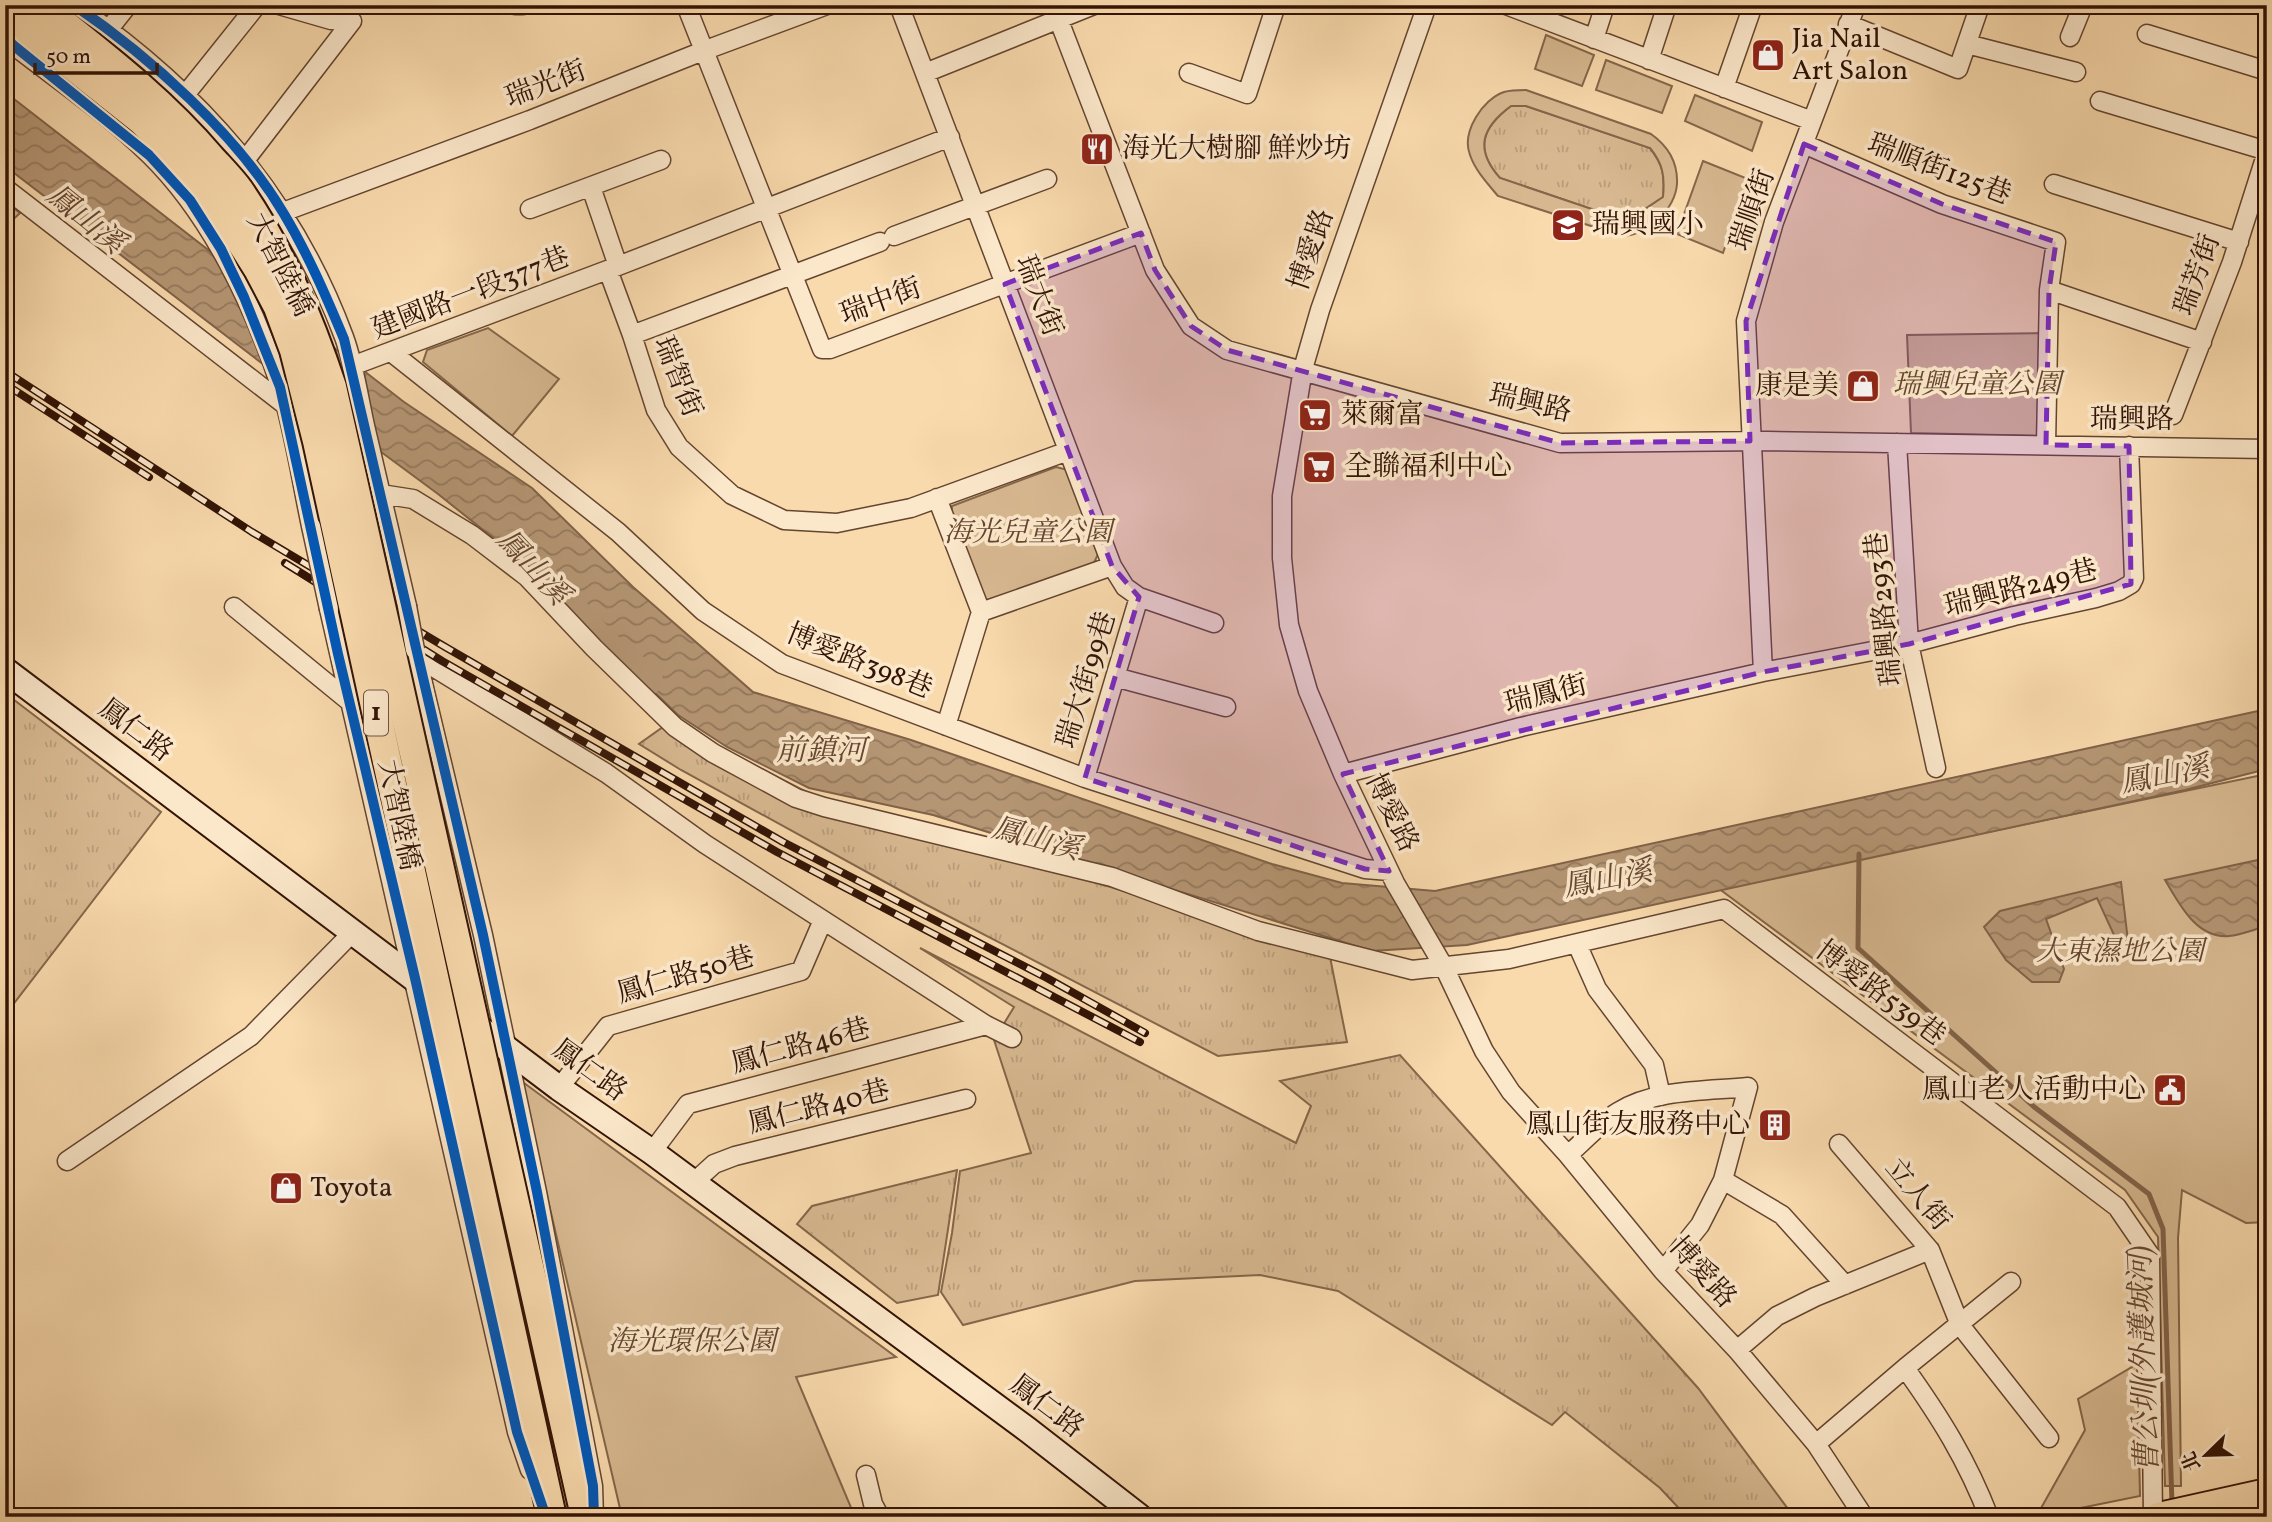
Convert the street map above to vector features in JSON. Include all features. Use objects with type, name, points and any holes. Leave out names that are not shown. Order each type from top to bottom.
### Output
[{"type":"main road","name":"大智陸橋","points":[[40,5],[158,101],[239,189],[289,277],[316,340],[335,399],[587,1514]]},
{"type":"main road","name":"大智陸橋","points":[[6,20],[141,120],[178,157],[217,204],[278,306],[294,350],[317,441],[552,1517]]},
{"type":"main road","points":[[2164,1515],[2267,1493]]},
{"type":"street","points":[[74,5],[109,29],[185,95],[246,159],[283,212],[320,282],[344,338],[483,935],[537,1192],[593,1486],[587,1514]]},
{"type":"street","points":[[109,29],[128,5]]},
{"type":"street","points":[[185,95],[257,5]]},
{"type":"street","points":[[246,159],[352,21],[331,20],[279,5]]},
{"type":"street","points":[[515,5],[523,5]]},
{"type":"street","name":"瑞中街","points":[[686,5],[822,349],[830,349],[1141,233]]},
{"type":"street","name":"瑞光街","points":[[283,212],[827,5]]},
{"type":"street","name":"瑞大街","points":[[899,5],[1112,566],[1125,587],[1139,597]]},
{"type":"street","points":[[925,73],[1056,13],[1094,5]]},
{"type":"street","points":[[1189,73],[1247,94],[1276,5]]},
{"type":"street","name":"博愛路","points":[[1427,5],[1320,310],[1303,369],[1282,496],[1282,558],[1289,625],[1308,691],[1343,774],[1392,877],[1441,963],[1490,1062],[1511,1092],[1568,1155],[1663,1271],[1737,1350],[1816,1444],[1864,1517]]},
{"type":"street","points":[[1506,5],[1812,121]]},
{"type":"street","points":[[1594,39],[1605,5]]},
{"type":"street","points":[[1649,60],[1667,5]]},
{"type":"street","points":[[1724,88],[1753,5]]},
{"type":"street","name":"瑞順街","points":[[1750,441],[1746,321],[1774,222],[1856,5]]},
{"type":"street","points":[[1848,24],[1958,69],[1980,5]]},
{"type":"street","points":[[2070,37],[2083,5]]},
{"type":"street","name":"瑞興路","points":[[1056,13],[1154,270],[1191,326],[1227,350],[1303,369],[1560,443],[1750,441],[2267,449]]},
{"type":"street","points":[[6,20],[13,45],[149,155],[190,200],[222,249],[280,387],[517,1432],[546,1517]]},
{"type":"street","points":[[2147,34],[2267,71]]},
{"type":"street","points":[[1967,44],[2076,72]]},
{"type":"street","points":[[2100,101],[2267,151]]},
{"type":"street","points":[[613,268],[950,137]]},
{"type":"street","name":"瑞順街125巷","points":[[1804,144],[1942,204],[2056,242],[2049,290]]},
{"type":"street","name":"瑞芳街","points":[[2173,415],[2239,242],[2267,151]]},
{"type":"street","points":[[530,209],[661,160]]},
{"type":"street","points":[[632,335],[1047,179]]},
{"type":"street","points":[[2054,184],[2239,242]]},
{"type":"street","name":"瑞智街","points":[[591,187],[656,410],[679,447],[732,495],[783,520],[837,523],[911,508],[1068,451]]},
{"type":"street","points":[[5,188],[285,405]]},
{"type":"street","name":"建國路一段377巷","points":[[353,372],[391,352],[613,268]]},
{"type":"street","points":[[2046,445],[2049,290],[2202,342]]},
{"type":"street","name":"博愛路398巷","points":[[391,352],[618,532],[703,611],[782,664],[1085,778],[1392,877]]},
{"type":"street","points":[[1750,441],[1763,672]]},
{"type":"street","name":"瑞興路293巷","points":[[1896,443],[1909,644],[1936,768]]},
{"type":"street","name":"瑞興路249巷","points":[[1909,644],[2014,616],[2096,598],[2131,584],[2134,578],[2129,446]]},
{"type":"street","points":[[379,486],[413,499],[472,535],[527,577],[675,727],[713,753],[796,797],[824,807],[1112,877],[1258,931],[1412,970],[1441,963],[1509,959],[1577,944],[1597,989],[1654,1065],[1661,1096]]},
{"type":"street","points":[[937,498],[981,612],[946,726]]},
{"type":"street","points":[[981,612],[1112,566]]},
{"type":"street","points":[[1139,597],[1214,623]]},
{"type":"street","name":"瑞大街99巷","points":[[1085,778],[1139,597]]},
{"type":"street","points":[[234,607],[350,702]]},
{"type":"street","name":"瑞鳳街","points":[[1343,774],[1521,727],[1763,672],[1909,644]]},
{"type":"street","points":[[416,653],[606,772],[705,844],[986,1025],[1012,1038]]},
{"type":"street","name":"鳳仁路","points":[[5,670],[559,1088],[652,1152],[1028,1430],[1140,1517]]},
{"type":"street","points":[[1115,677],[1226,706]]},
{"type":"street","name":"博愛路539巷","points":[[1577,944],[1724,909],[2117,1207],[2150,1255],[2164,1515]]},
{"type":"street","name":"鳳仁路50巷","points":[[559,1088],[608,1026],[801,971],[823,920]]},
{"type":"street","points":[[67,1161],[251,1036],[353,932]]},
{"type":"street","name":"鳳仁路46巷","points":[[652,1152],[688,1104],[986,1025]]},
{"type":"street","points":[[1568,1155],[1618,1112],[1642,1101],[1661,1096],[1748,1087],[1723,1180],[1700,1225],[1663,1271]]},
{"type":"street","name":"鳳仁路40巷","points":[[692,1184],[714,1164],[734,1156],[966,1099]]},
{"type":"street","name":"立人街","points":[[1839,1144],[1930,1250],[1960,1325],[2049,1438]]},
{"type":"street","points":[[1723,1180],[1782,1215],[1845,1285]]},
{"type":"street","points":[[1737,1350],[1777,1317],[1930,1250]]},
{"type":"street","points":[[1816,1444],[2011,1282]]},
{"type":"street","points":[[1905,1368],[1940,1417],[1964,1458],[1989,1517]]},
{"type":"street","points":[[866,1475],[873,1504],[880,1517]]},
{"type":"highlighted area","points":[[1804,144],[1942,204],[2056,242],[2049,290],[2046,445],[2129,446],[2131,584],[1909,644],[1763,672],[1343,774],[1389,871],[1365,869],[1085,778],[1139,597],[1112,566],[1005,284],[1141,233],[1155,270],[1191,326],[1227,350],[1560,443],[1750,441],[1746,321]]},
{"type":"green space","points":[[1546,35],[1594,55],[1582,86],[1535,69]]},
{"type":"green space","points":[[1606,60],[1672,86],[1662,113],[1596,90]]},
{"type":"green space","points":[[1512,90],[1526,90],[1651,134],[1657,139],[1671,155],[1677,176],[1675,193],[1666,211],[1641,231],[1618,236],[1498,196],[1472,161],[1468,146],[1471,127],[1482,109],[1496,96]],"holes":[[[1511,106],[1526,106],[1650,148],[1662,171],[1663,197],[1636,215],[1621,219],[1500,178],[1484,148],[1488,130]]]},
{"type":"green space","points":[[1695,95],[1762,122],[1752,151],[1685,121]]},
{"type":"green space","points":[[1511,106],[1526,106],[1650,148],[1662,171],[1663,197],[1636,215],[1621,219],[1500,178],[1487,158],[1485,139],[1493,122]]},
{"type":"green space","points":[[1703,161],[1748,179],[1723,253],[1677,234]]},
{"type":"green space","points":[[5,201],[20,213],[5,227]]},
{"type":"green space","points":[[488,328],[559,379],[512,436],[423,362],[427,350]]},
{"type":"green space","name":"瑞興兒童公園","points":[[2048,333],[2042,436],[1911,433],[1907,335]]},
{"type":"green space","name":"海光兒童公園","points":[[1056,467],[1068,470],[1099,552],[1093,565],[989,601],[980,595],[951,519],[952,506]]},
{"type":"green space","points":[[5,693],[161,812],[5,1015]]},
{"type":"green space","points":[[670,722],[826,802],[1144,897],[1330,957],[1347,1042],[1218,1056],[925,904],[681,770],[639,744]]},
{"type":"green space","name":"大東濕地公園","points":[[2267,774],[2267,1222],[2246,1223],[2182,1190],[2178,1238],[2181,1486],[2165,1486],[2158,1237],[2125,1190],[1718,888]]},
{"type":"green space","points":[[920,948],[1296,1143],[1311,1106],[1280,1081],[1400,1055],[1698,1388],[1794,1517],[1687,1517],[1660,1488],[1565,1412],[1552,1425],[1338,1291],[1260,1275],[1135,1281],[963,1325],[941,1292],[960,1171],[1031,1153],[994,1040],[1014,1007]]},
{"type":"green space","name":"海光環保公園","points":[[520,1080],[896,1357],[796,1377],[855,1517],[622,1517]]},
{"type":"green space","points":[[957,1170],[938,1295],[897,1303],[797,1224],[812,1206]]},
{"type":"green space","points":[[2137,1364],[2140,1496],[2036,1517],[2085,1430],[2078,1399]]},
{"type":"water","name":"前鎮河","points":[[5,92],[404,402],[532,488],[633,587],[753,692],[911,740],[1272,864],[1342,883],[1435,891],[2267,709],[2267,769],[2185,790],[1467,945],[1372,951],[933,815],[809,788],[727,747],[678,715],[620,659],[576,604],[438,494],[277,375],[5,166]]},
{"type":"water","points":[[2267,858],[2267,926],[2229,936],[2207,932],[2198,926],[2183,909],[2165,880]]},
{"type":"water","points":[[2121,882],[2128,941],[2114,935],[2097,898],[2046,919],[2064,969],[2059,982],[2032,982],[2006,960],[1984,927],[2000,911]]},
{"type":"waterway","name":"鳳山溪","points":[[512,545],[605,645],[648,680]]},
{"type":"waterway","name":"曹公圳(外護城河)","points":[[1859,854],[1858,948],[2033,1106],[2149,1194],[2163,1229],[2172,1504]]},
{"type":"railway","points":[[5,371],[252,532],[447,648],[783,842],[1047,978],[1145,1033]]},
{"type":"railway","points":[[5,384],[149,477]]},
{"type":"railway","points":[[285,563],[442,661],[777,852],[1140,1042]]},
{"type":"cycle path","points":[[74,5],[161,73],[217,126],[242,155],[265,184],[293,229],[344,339],[483,935],[537,1192],[593,1486],[594,1517]]},
{"type":"cycle path","points":[[5,35],[13,45],[149,155],[190,200],[221,249],[244,297],[280,387],[338,654],[415,978],[517,1432],[546,1517]]},
{"type":"place","name":"Jia Nail Art Salon","points":[[1768,55]]},
{"type":"place","name":"海光大樹腳 鮮炒坊","points":[[1097,149]]},
{"type":"place","name":"瑞興國小","points":[[1568,225]]},
{"type":"place","name":"康是美","points":[[1863,386]]},
{"type":"place","name":"萊爾富","points":[[1315,415]]},
{"type":"place","name":"全聯福利中心","points":[[1319,467]]},
{"type":"place","name":"鳳山老人活動中心","points":[[2170,1090]]},
{"type":"place","name":"鳳山街友服務中心","points":[[1775,1125]]},
{"type":"place","name":"Toyota","points":[[286,1188]]}]
